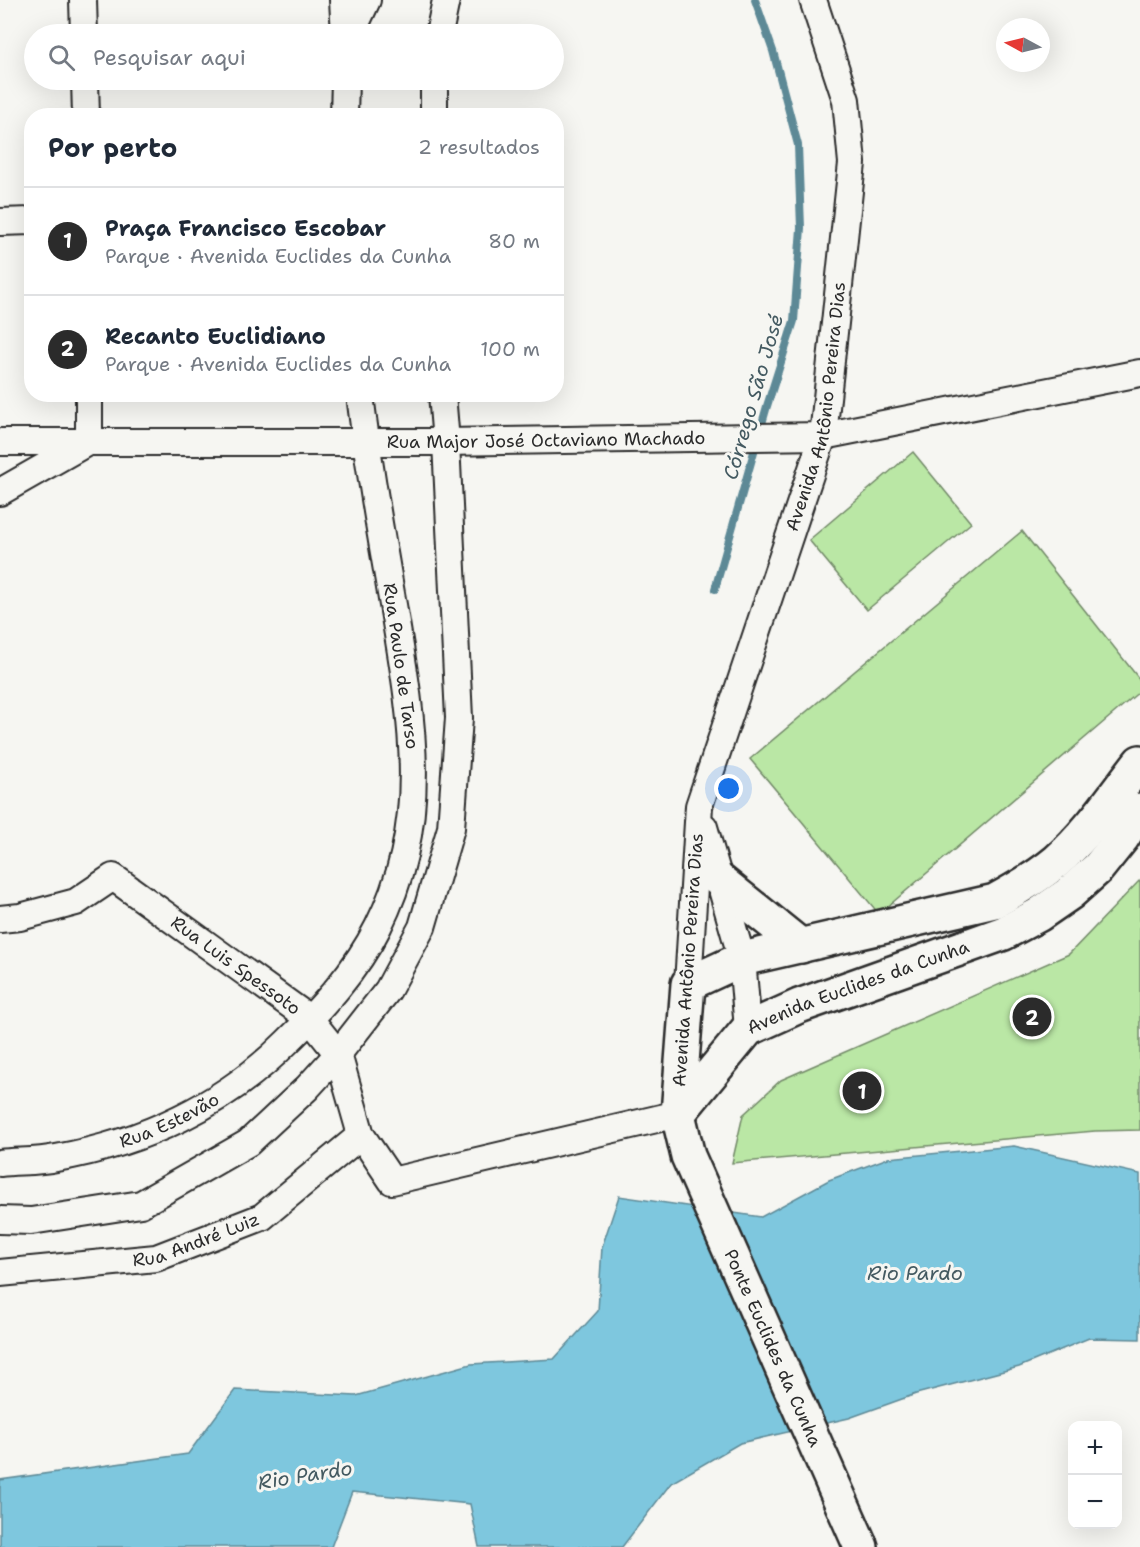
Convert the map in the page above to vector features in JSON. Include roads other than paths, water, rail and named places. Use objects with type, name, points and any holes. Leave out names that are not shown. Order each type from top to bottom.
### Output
[{"type":"main road","name":"Avenida Euclides da Cunha","points":[[688,984],[742,959],[995,901],[1028,883],[1058,860],[1100,813],[1140,762]]},
{"type":"main road","name":"Avenida Euclides da Cunha","points":[[678,1114],[748,1029],[799,1006],[1004,933],[1038,915],[1070,893],[1098,868],[1122,838],[1140,810]]},
{"type":"main road","points":[[1100,813],[1122,838]]},
{"type":"main road","points":[[719,880],[801,946]]},
{"type":"main road","name":"Avenida Antônio Pereira Dias","points":[[688,984],[678,1114],[688,1156]]},
{"type":"main road","name":"Ponte Euclides da Cunha","points":[[688,1156],[860,1544]]},
{"type":"street","points":[[83,0],[84,24]]},
{"type":"street","points":[[343,0],[344,24]]},
{"type":"street","points":[[356,24],[367,0]]},
{"type":"street","points":[[441,24],[446,0]]},
{"type":"street","name":"Avenida Antônio Pereira Dias","points":[[688,984],[699,806],[823,436],[852,163],[846,100],[813,0]]},
{"type":"street","points":[[85,90],[86,108]]},
{"type":"street","points":[[344,108],[345,90]]},
{"type":"street","points":[[434,90],[434,108]]},
{"type":"street","points":[[0,222],[24,221]]},
{"type":"street","name":"Rua Major José Octaviano Machado","points":[[0,442],[446,442],[823,436],[1140,374]]},
{"type":"street","points":[[0,492],[89,441],[89,402]]},
{"type":"street","name":"Rua Paulo de Tarso","points":[[310,1019],[348,976],[378,928],[400,874],[412,818],[414,746],[405,674],[365,441],[361,402]]},
{"type":"street","points":[[0,1220],[31,1221],[141,1204],[248,1143],[307,1088],[338,1054],[388,990],[422,927],[451,828],[459,718],[443,402]]},
{"type":"street","name":"Avenida Antônio Pereira Dias","points":[[699,806],[742,959],[748,1029]]},
{"type":"street","name":"Rua Luis Spessoto","points":[[0,919],[20,917],[76,903],[113,877],[310,1019],[338,1054],[361,1135],[392,1181],[678,1114]]},
{"type":"street","name":"Rua Estevão","points":[[0,1163],[53,1159],[77,1154],[112,1146],[167,1125],[230,1090],[268,1061],[310,1019]]},
{"type":"street","name":"Rua André Luiz","points":[[0,1273],[156,1258],[262,1217],[361,1135]]},
{"type":"water","name":"Rio Pardo","points":[[1014,1146],[1140,1174],[1140,1339],[1089,1338],[1019,1367],[916,1394],[849,1418],[740,1443],[671,1483],[622,1547],[479,1547],[470,1504],[352,1492],[331,1547],[0,1547],[0,1480],[188,1454],[235,1390],[356,1396],[471,1364],[554,1359],[598,1311],[602,1247],[619,1196],[761,1217],[829,1180],[888,1158]]},
{"type":"waterway","name":"Córrego São José","points":[[715,589],[767,406],[794,321],[801,228],[798,145],[773,51],[755,0]]},
{"type":"place","name":"Recanto Euclidiano","points":[[1032,1017]]},
{"type":"place","name":"Praça Francisco Escobar","points":[[862,1091]]}]
